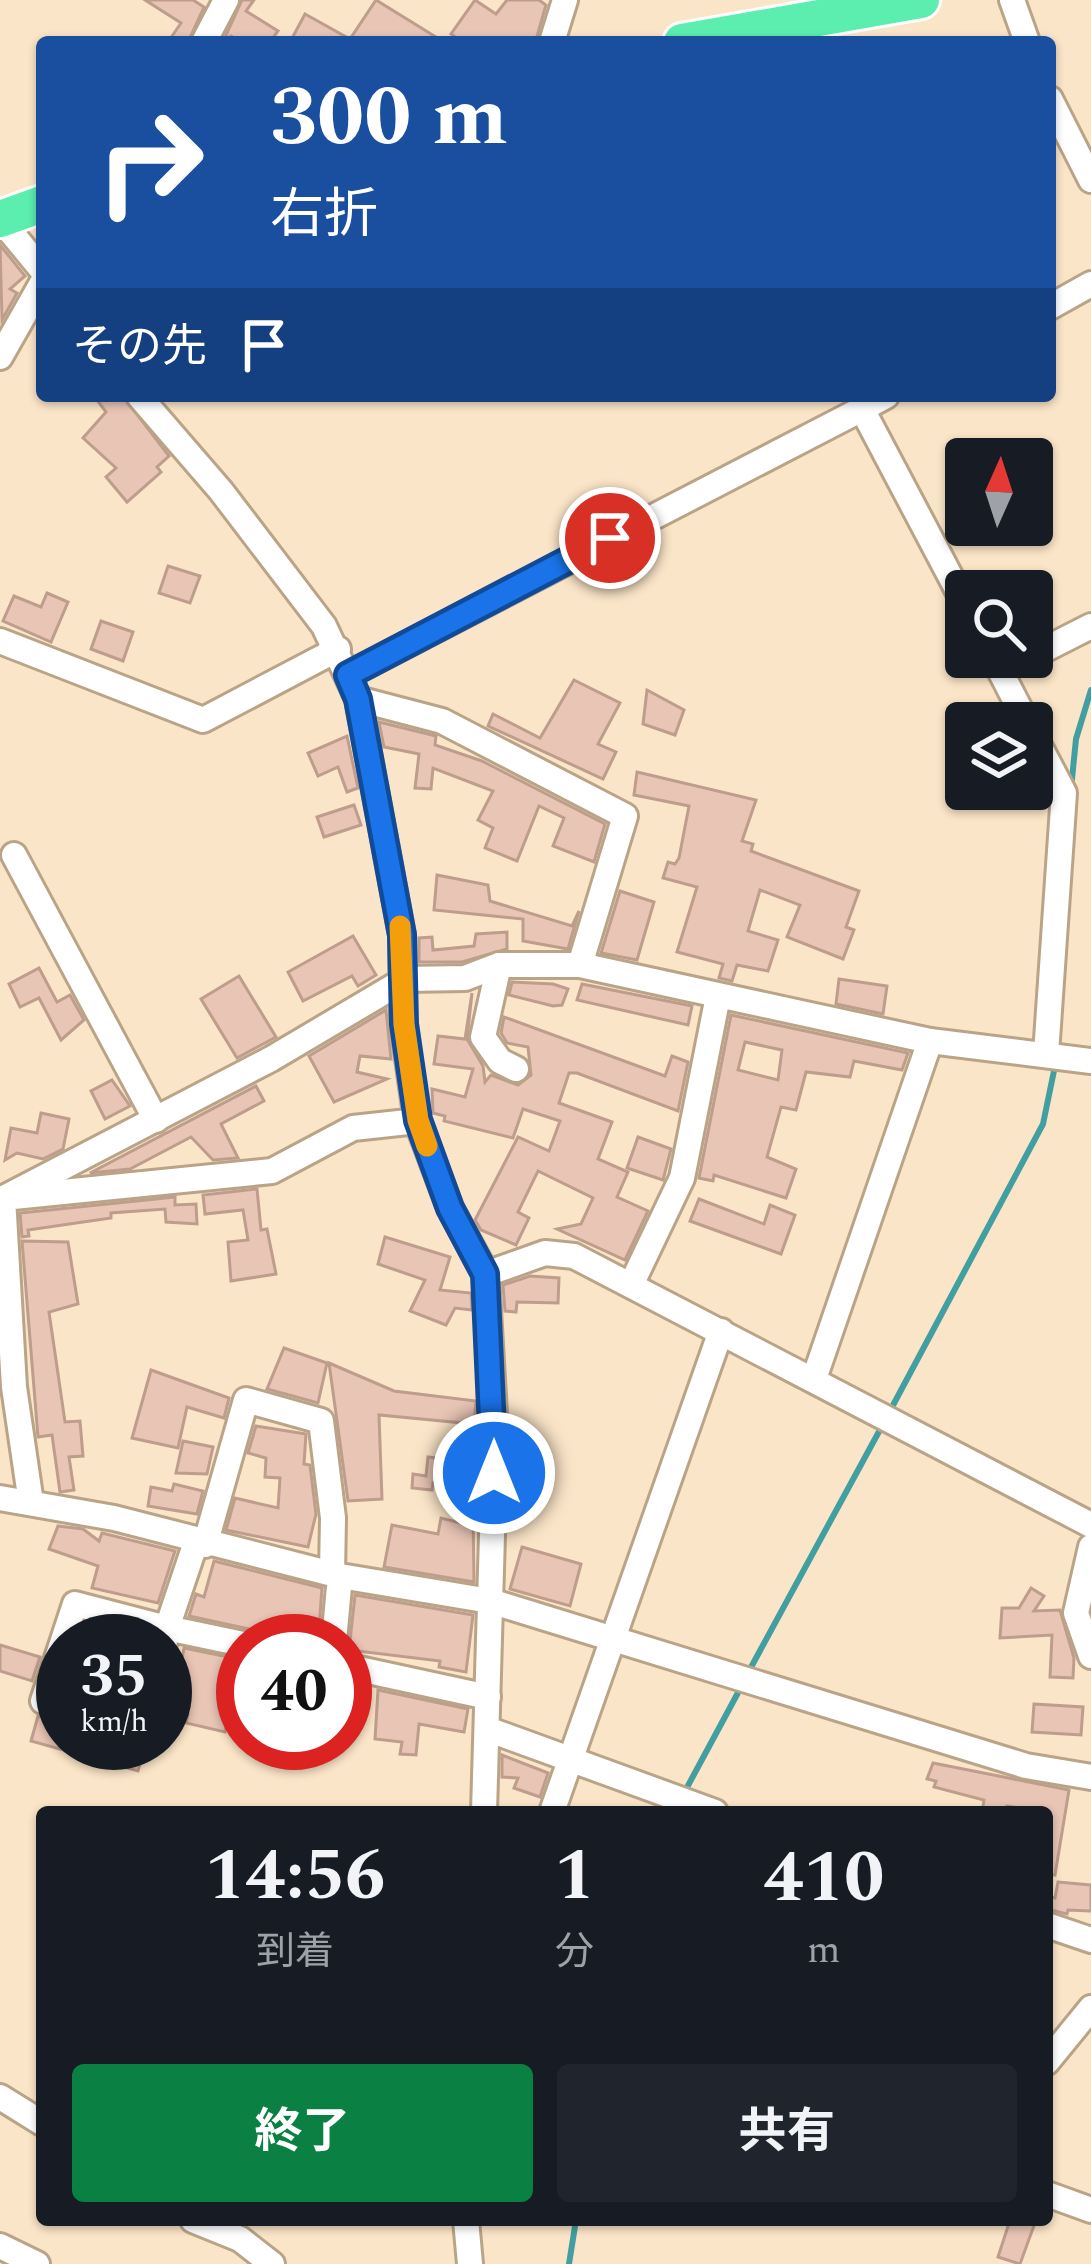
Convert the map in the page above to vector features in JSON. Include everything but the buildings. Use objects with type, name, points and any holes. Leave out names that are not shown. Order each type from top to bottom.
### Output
[{"type":"highway","points":[[708,36],[837,6],[921,0]]},
{"type":"highway","points":[[0,219],[36,206]]},
{"type":"street","points":[[207,36],[226,0]]},
{"type":"street","points":[[554,36],[565,0]]},
{"type":"street","points":[[1012,0],[1025,36]]},
{"type":"street","points":[[1056,111],[1091,180]]},
{"type":"street","points":[[0,219],[36,263]]},
{"type":"street","points":[[1056,304],[1091,284]]},
{"type":"street","points":[[0,357],[36,294]]},
{"type":"street","points":[[144,402],[221,491],[338,649],[353,687],[406,979],[404,1024],[418,1120],[450,1208],[485,1274],[495,1431],[484,1806]]},
{"type":"street","points":[[353,687],[875,402]]},
{"type":"street","points":[[862,409],[947,570]]},
{"type":"street","points":[[1053,646],[1091,626]]},
{"type":"street","points":[[0,641],[203,720],[338,649]]},
{"type":"street","points":[[353,687],[442,721],[625,816],[580,964]]},
{"type":"street","points":[[1046,1054],[1064,793],[1053,772]]},
{"type":"street","points":[[14,855],[157,1120]]},
{"type":"street","points":[[2,1198],[157,1120],[406,979],[465,978],[499,965],[580,964],[930,1041],[1091,1061]]},
{"type":"street","points":[[499,965],[483,1037],[500,1061],[516,1069]]},
{"type":"street","points":[[631,1285],[682,1178],[718,996]]},
{"type":"street","points":[[814,1379],[930,1041]]},
{"type":"street","points":[[2,1198],[272,1171],[353,1128],[418,1120]]},
{"type":"street","points":[[2,1198],[14,1387],[31,1503]]},
{"type":"street","points":[[485,1274],[560,1251],[1091,1525]]},
{"type":"street","points":[[554,1806],[721,1331]]},
{"type":"street","points":[[174,1614],[246,1400],[321,1421],[333,1518],[335,1614]]},
{"type":"street","points":[[0,1498],[114,1518],[200,1544],[336,1575],[490,1600],[1026,1766],[1091,1777]]},
{"type":"street","points":[[1091,1547],[1076,1613],[1091,1656]]},
{"type":"street","points":[[72,1614],[75,1604],[105,1614]]},
{"type":"street","points":[[372,1672],[488,1697]]},
{"type":"street","points":[[487,1730],[698,1806]]},
{"type":"street","points":[[1053,1927],[1091,1940]]},
{"type":"street","points":[[1053,2055],[1091,2008]]},
{"type":"street","points":[[0,2097],[36,2119]]},
{"type":"street","points":[[1053,2196],[1091,2210]]},
{"type":"street","points":[[208,2226],[240,2239],[272,2264]]},
{"type":"street","points":[[467,2226],[470,2264]]},
{"type":"street","points":[[0,2246],[37,2264]]},
{"type":"waterway","points":[[1071,789],[1076,739],[1091,690]]},
{"type":"waterway","points":[[891,1409],[1043,1124],[1055,1066]]},
{"type":"waterway","points":[[749,1671],[882,1426]]},
{"type":"waterway","points":[[684,1793],[740,1689]]},
{"type":"waterway","points":[[569,2264],[575,2226]]},
{"type":"slow traffic","points":[[400,926],[406,979],[404,1024],[418,1120],[427,1146]]},
{"type":"route","points":[[494,1473],[485,1274],[450,1208],[418,1120],[404,1024],[402,935],[358,699],[348,675],[610,538]]}]
